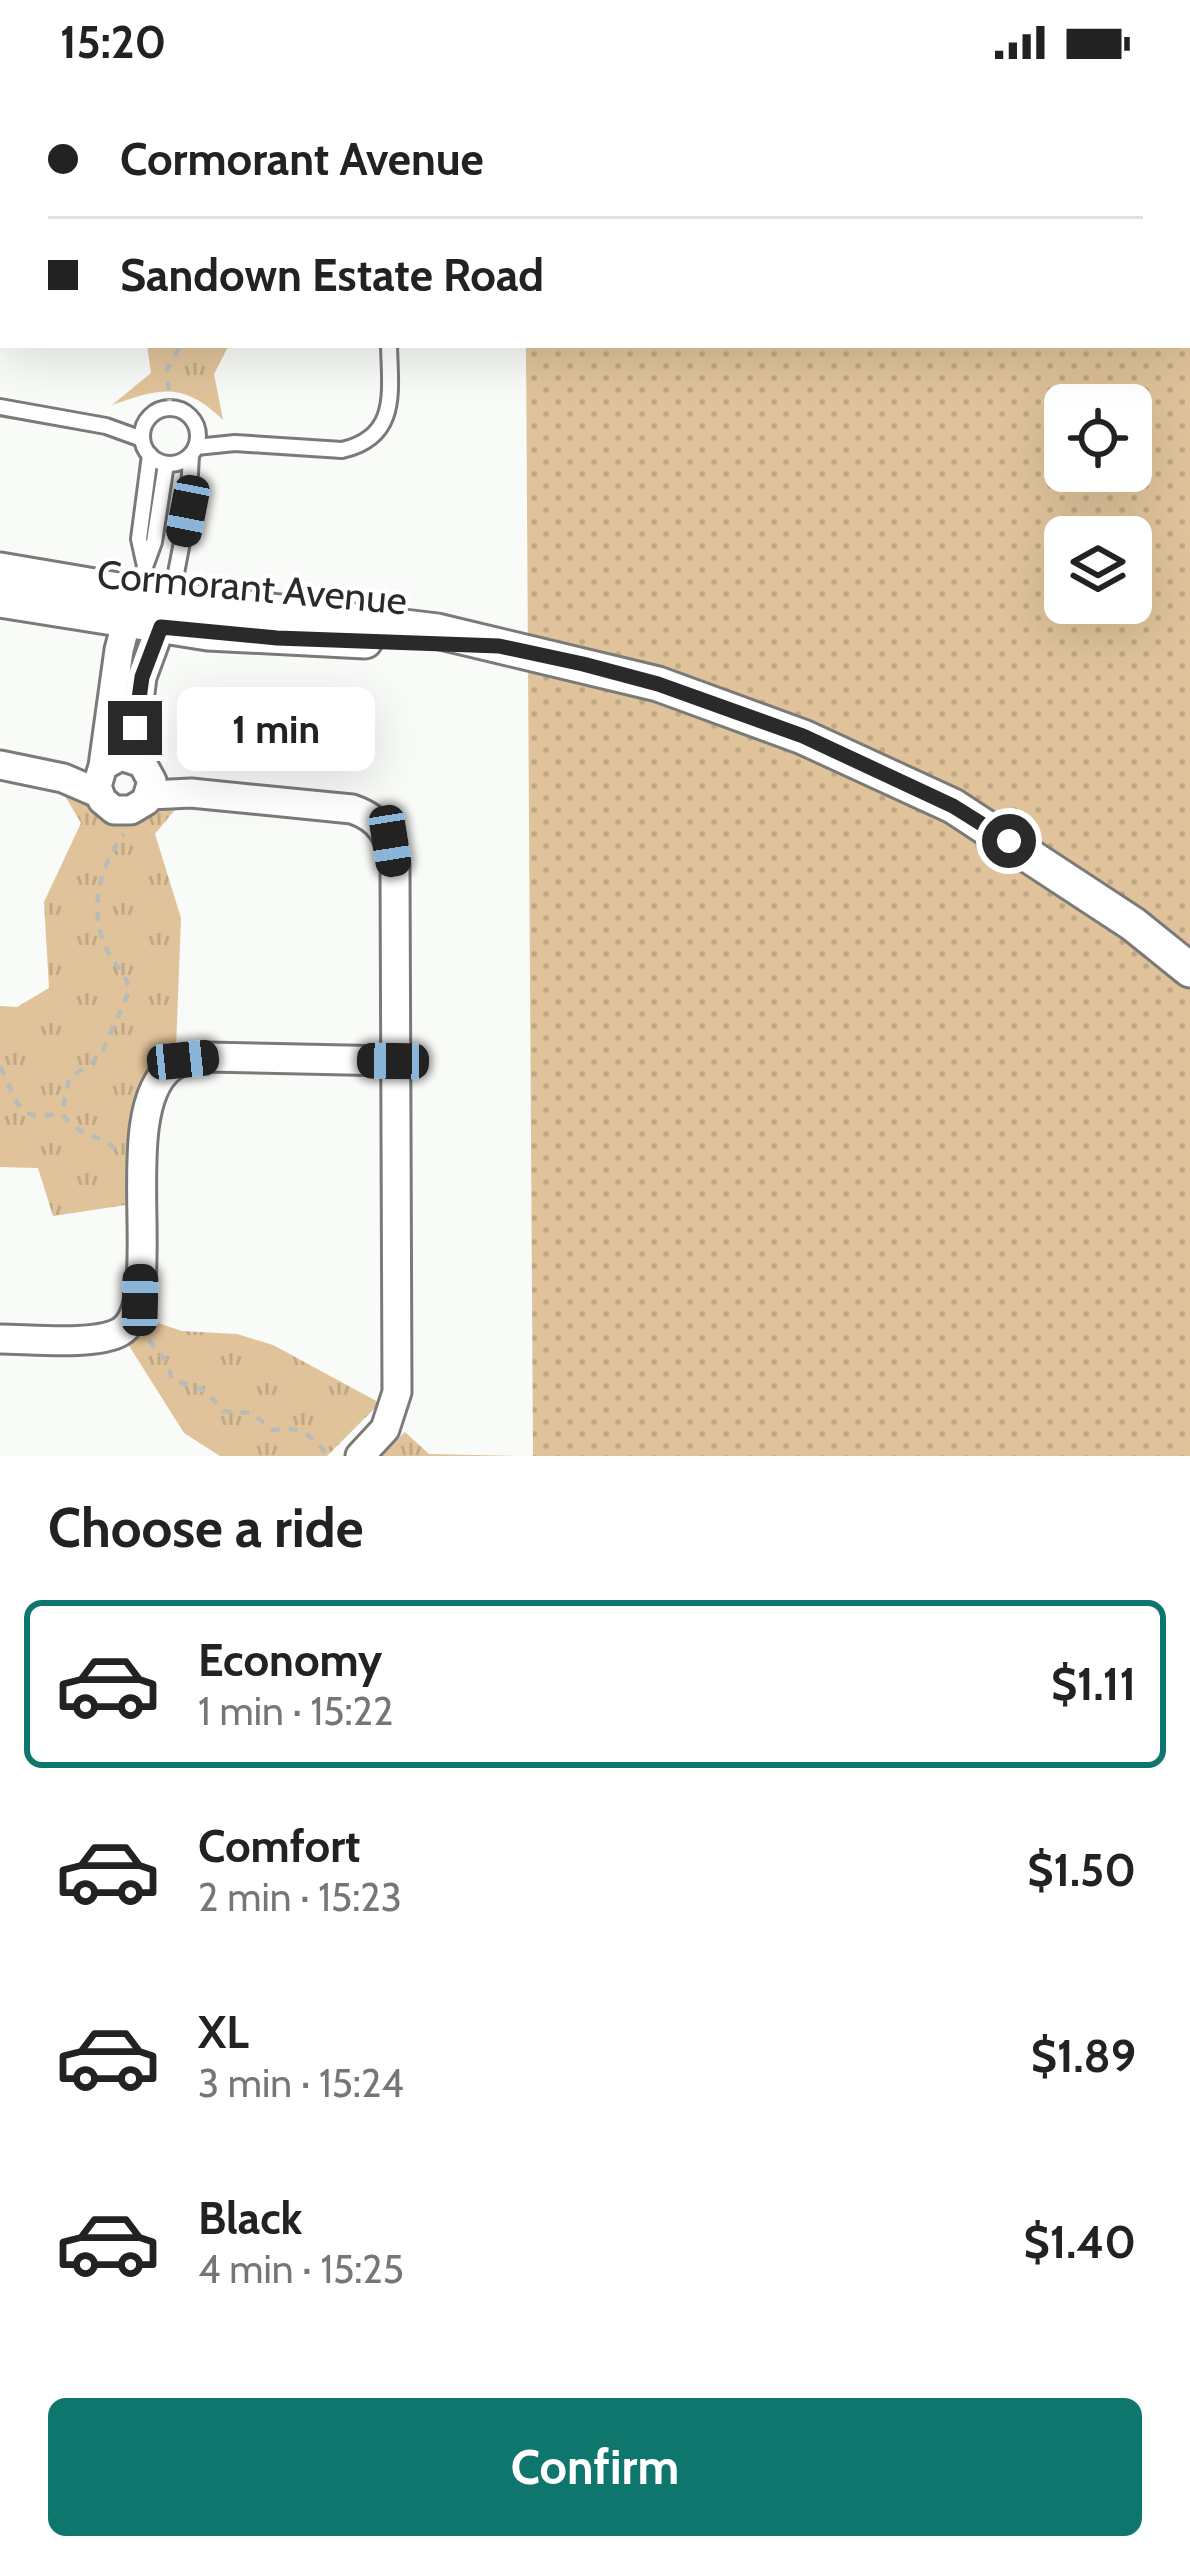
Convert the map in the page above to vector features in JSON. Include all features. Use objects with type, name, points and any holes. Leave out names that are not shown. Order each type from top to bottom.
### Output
[{"type":"street","name":"Cormorant Avenue","points":[[0,570],[134,593],[161,627],[391,624],[658,684],[875,767],[953,806],[1133,924],[1190,970]]},
{"type":"street","name":"Cormorant Avenue","points":[[0,599],[134,593]]},
{"type":"street","points":[[105,785],[111,694],[134,593]]},
{"type":"street","points":[[0,765],[105,785],[135,809],[145,774],[142,677],[161,627]]},
{"type":"street","points":[[105,785],[118,757],[191,794],[369,814],[390,841],[394,867],[397,1392],[385,1429],[360,1456]]},
{"type":"street","points":[[0,1339],[97,1338],[118,1334],[134,1321],[140,1300],[142,1166],[148,1114],[156,1086],[168,1069],[183,1060],[393,1061]]},
{"type":"lane","points":[[106,426],[146,421],[170,408],[187,414],[197,429],[235,442],[342,450],[372,438],[387,413],[389,348]]},
{"type":"lane","points":[[0,407],[106,426],[142,439]]},
{"type":"lane","points":[[134,593],[150,455],[142,439],[146,421]]},
{"type":"lane","points":[[161,627],[188,511],[197,429]]},
{"type":"lane","points":[[150,455],[166,464],[180,462],[194,451],[235,442]]},
{"type":"lane","points":[[134,593],[154,542],[166,464]]},
{"type":"path","points":[[170,408],[167,368],[179,348]]},
{"type":"path","points":[[105,785],[130,823],[101,873],[98,921],[104,946],[130,989],[101,1054],[70,1079],[62,1113],[69,1126],[112,1145],[122,1162],[142,1166]]},
{"type":"path","points":[[0,1066],[9,1092],[25,1112],[46,1117],[62,1113]]},
{"type":"path","points":[[134,1321],[167,1362],[172,1379],[206,1391],[223,1411],[251,1413],[273,1430],[292,1427],[306,1432],[328,1456]]},
{"type":"green space","points":[[147,348],[227,348],[214,374],[223,420],[196,399],[170,392],[112,405],[151,373]]},
{"type":"green space","points":[[526,348],[1190,348],[1190,1456],[533,1456]]},
{"type":"green space","points":[[55,779],[125,817],[187,795],[155,834],[181,918],[176,1048],[157,1055],[139,1094],[126,1205],[53,1216],[38,1168],[0,1167],[0,1006],[17,1007],[49,988],[44,902],[81,823]]},
{"type":"green space","points":[[149,1320],[182,1331],[237,1334],[273,1345],[380,1403],[327,1456],[220,1456],[184,1433],[126,1341]]},
{"type":"green space","points":[[405,1432],[429,1454],[517,1456],[379,1456]]},
{"type":"route","points":[[135,728],[142,677],[161,627],[277,638],[499,646],[658,684],[803,736],[953,806],[1009,841]]}]
